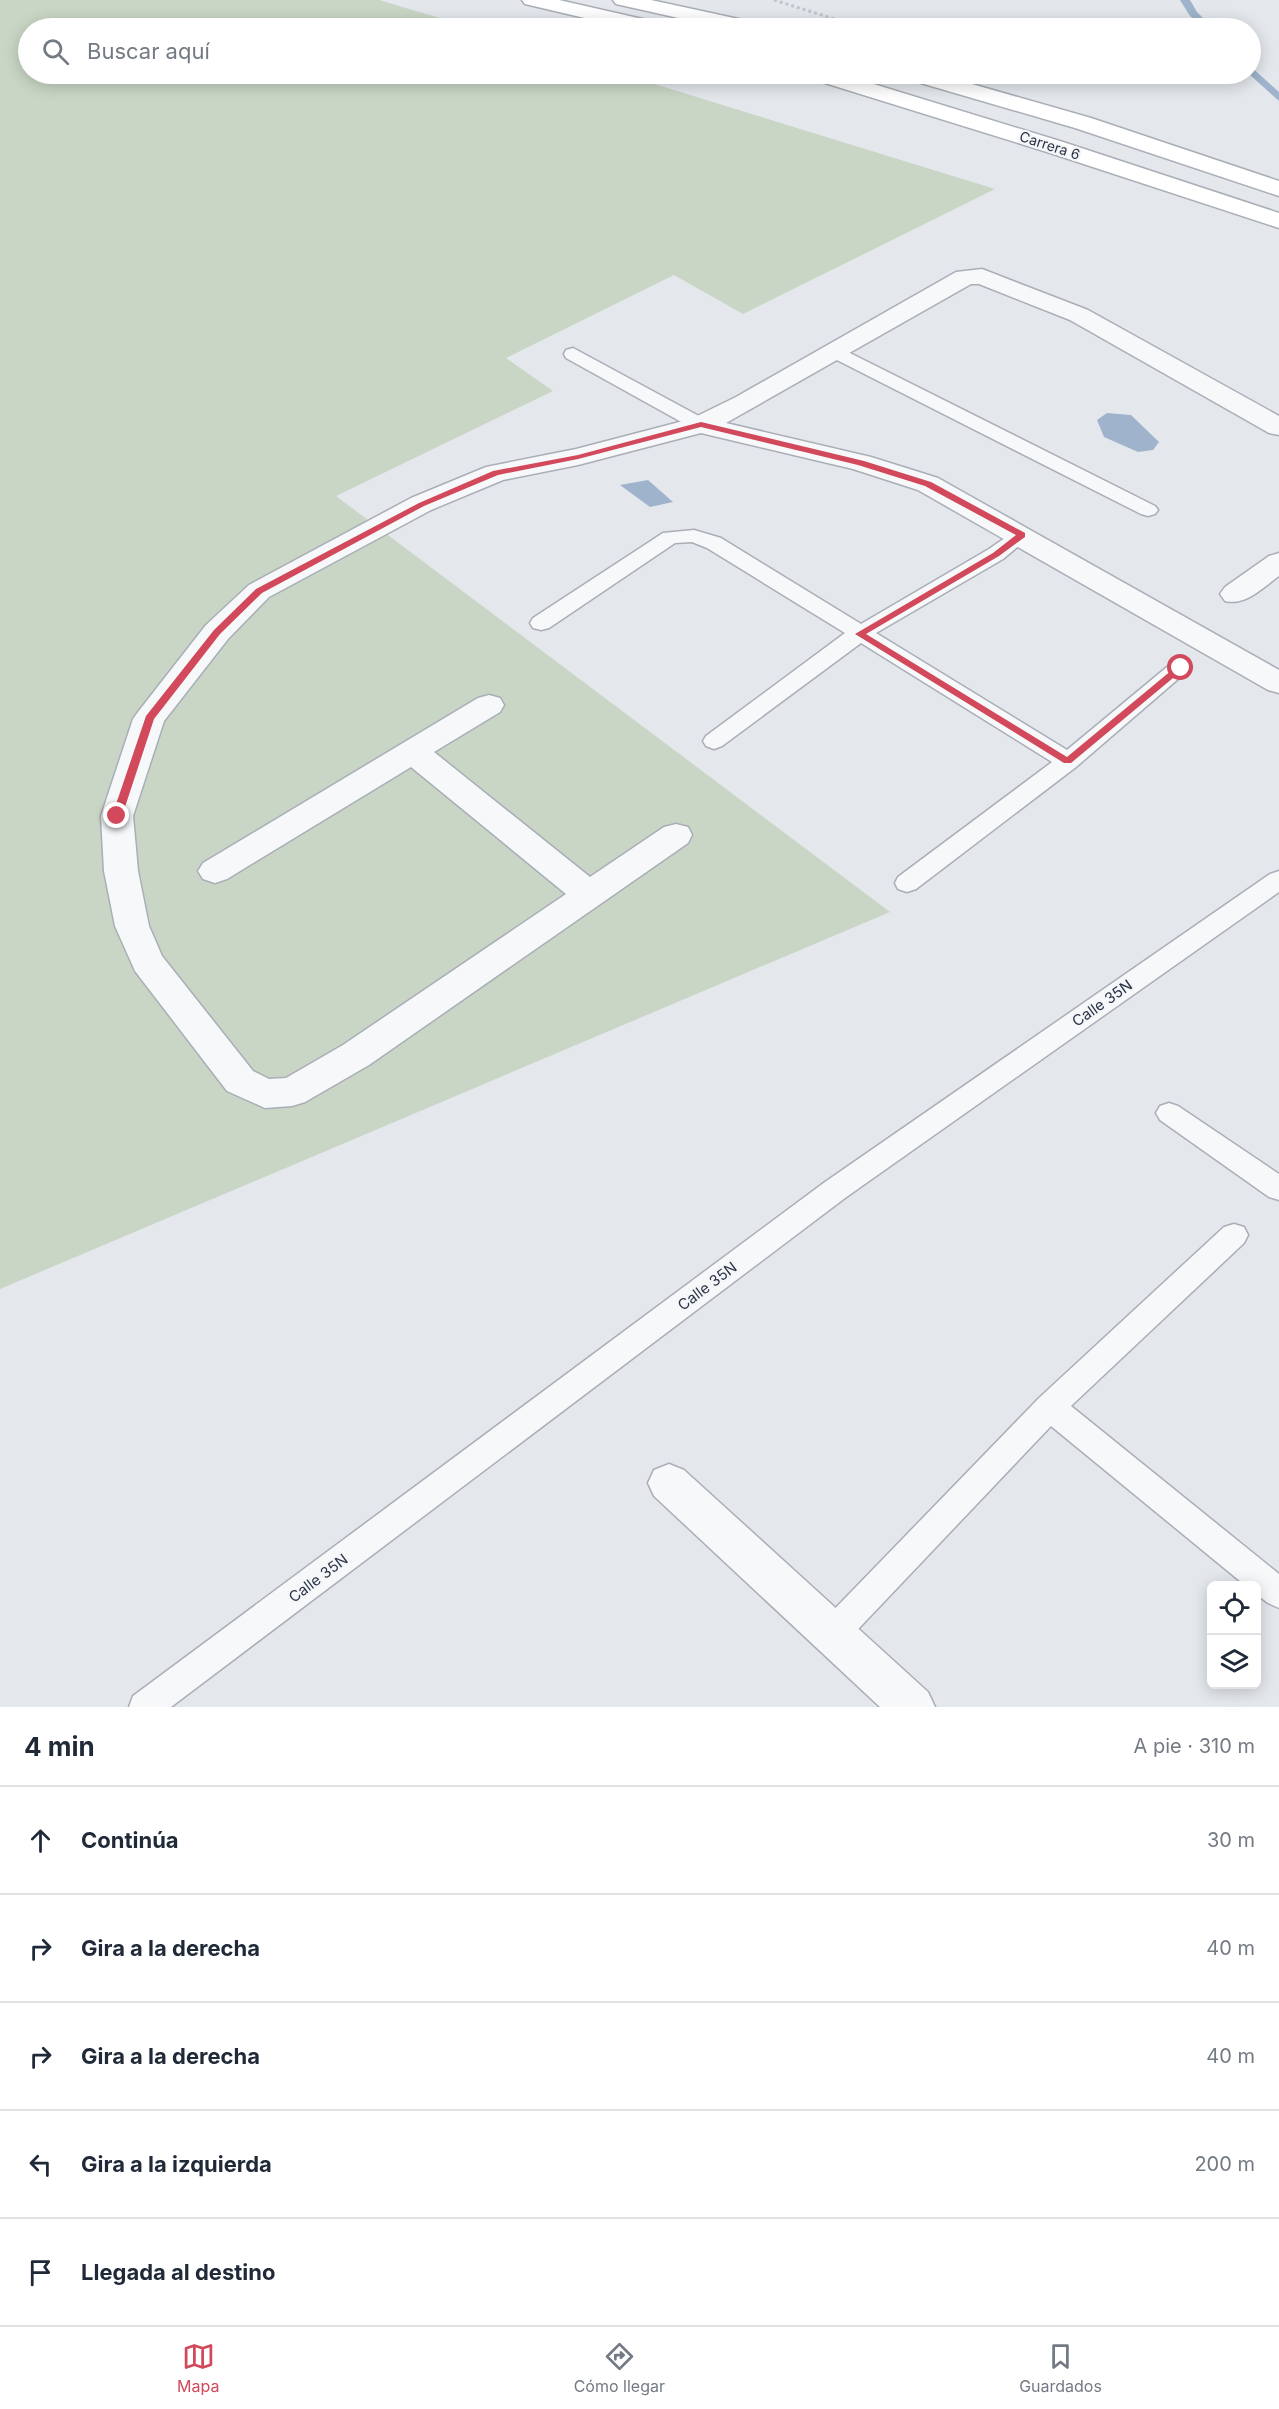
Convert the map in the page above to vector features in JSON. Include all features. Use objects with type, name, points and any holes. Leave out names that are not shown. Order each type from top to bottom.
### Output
[{"type":"main road","points":[[532,0],[609,18]]},
{"type":"main road","points":[[623,0],[704,18]]},
{"type":"main road","name":"Carrera 6","points":[[852,84],[1055,147],[1279,221]]},
{"type":"main road","name":"Carrera 6","points":[[949,84],[1083,123],[1279,189]]},
{"type":"main road","points":[[1055,147],[1083,123]]},
{"type":"street","points":[[676,835],[356,1055],[292,1092],[265,1094],[240,1080],[147,962],[132,926],[121,871],[117,816],[149,719],[217,632],[259,591],[422,504],[496,473],[578,457],[701,425],[745,403],[964,276],[982,276],[1079,315],[1279,427]]},
{"type":"street","points":[[701,425],[861,463],[928,484],[1022,535],[1279,683]]},
{"type":"street","points":[[1236,594],[1279,562]]},
{"type":"street","points":[[214,871],[489,705]]},
{"type":"street","points":[[413,752],[589,894]]},
{"type":"street","points":[[669,1484],[912,1707]]},
{"type":"lane","points":[[834,351],[1148,510]]},
{"type":"lane","points":[[573,354],[701,425]]},
{"type":"lane","points":[[714,741],[859,634],[996,554],[1022,535]]},
{"type":"lane","points":[[541,623],[670,537],[694,536],[714,543],[1068,761]]},
{"type":"lane","points":[[907,883],[1068,761],[1181,668]]},
{"type":"lane","name":"Calle 35N","points":[[145,1707],[836,1190],[1279,880]]},
{"type":"lane","points":[[1169,1113],[1279,1189]]},
{"type":"lane","points":[[833,1633],[1050,1407],[1233,1235]]},
{"type":"lane","points":[[1050,1407],[1279,1593]]},
{"type":"path","points":[[774,0],[831,18]]},
{"type":"green space","points":[[0,0],[379,0],[439,18],[18,18],[18,84],[654,84],[995,189],[743,314],[674,275],[506,358],[553,391],[336,496],[890,912],[0,1289]]},
{"type":"water","points":[[1107,413],[1131,415],[1159,442],[1153,450],[1138,452],[1104,437],[1097,420]]},
{"type":"water","points":[[648,480],[673,502],[650,507],[620,485]]},
{"type":"waterway","points":[[1185,0],[1198,18]]},
{"type":"waterway","points":[[1261,80],[1279,98]]},
{"type":"route","points":[[117,816],[149,719],[217,632],[259,591],[422,504],[496,473],[578,457],[701,425],[861,463],[928,484],[1022,535],[996,554],[859,634],[1068,761],[1181,668]]}]
